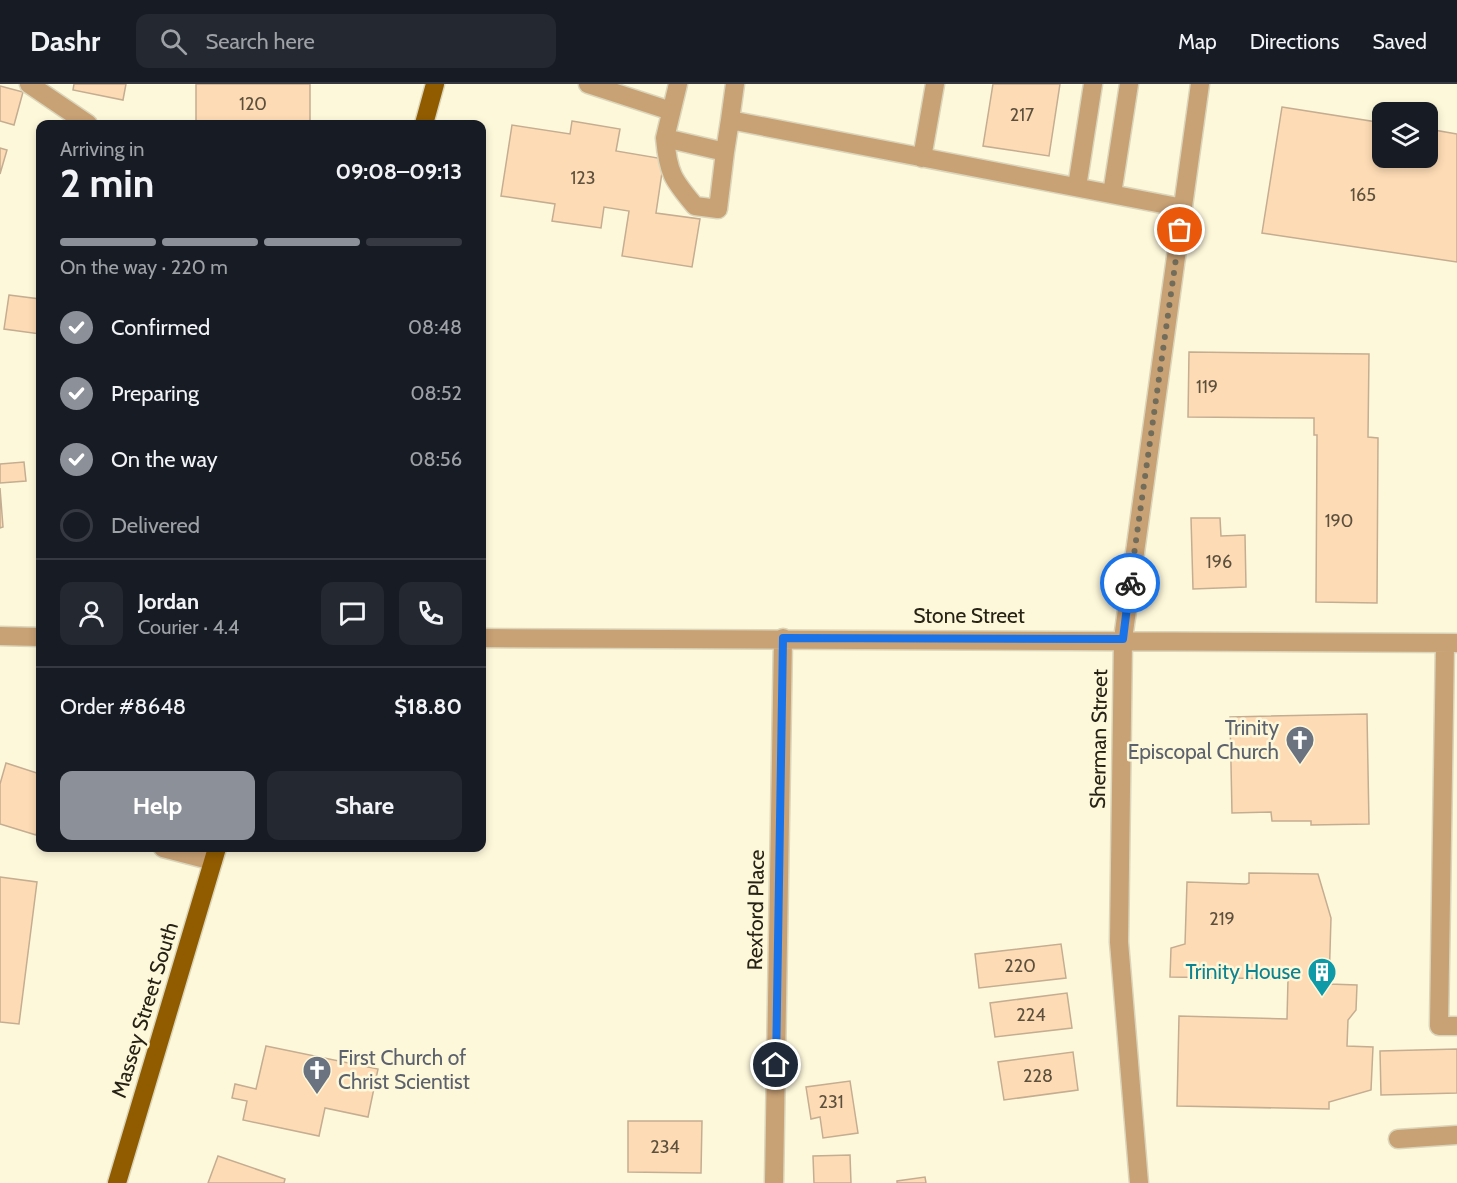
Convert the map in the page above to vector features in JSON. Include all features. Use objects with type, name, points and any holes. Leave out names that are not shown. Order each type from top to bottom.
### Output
[{"type":"main road","points":[[425,120],[435,84]]},
{"type":"main road","name":"Massey Street South","points":[[117,1178],[215,854]]},
{"type":"street","points":[[29,84],[82,120]]},
{"type":"street","points":[[588,84],[671,111]]},
{"type":"street","points":[[678,84],[665,138],[667,166],[677,185],[695,206],[718,210],[735,84]]},
{"type":"street","points":[[922,158],[935,84]]},
{"type":"street","points":[[1077,188],[1093,84]]},
{"type":"street","points":[[1112,194],[1129,84]]},
{"type":"street","name":"Sherman Street","points":[[1139,1183],[1119,942],[1123,639],[1200,84]]},
{"type":"street","points":[[730,120],[1183,208]]},
{"type":"street","points":[[665,138],[725,152]]},
{"type":"street","points":[[0,636],[36,637]]},
{"type":"street","name":"Stone Street","points":[[486,638],[1123,639],[1451,643]]},
{"type":"street","name":"Rexford Place","points":[[774,1183],[783,638]]},
{"type":"street","points":[[1451,643],[1439,1026],[1457,1026]]},
{"type":"street","points":[[198,852],[215,854]]},
{"type":"street","points":[[1398,1139],[1457,1135]]},
{"type":"building","points":[[74,84],[126,84],[123,100],[73,90]]},
{"type":"building","points":[[196,84],[310,84],[310,120],[196,120]]},
{"type":"building","points":[[993,84],[1060,84],[1049,156],[983,146]]},
{"type":"building","points":[[0,86],[23,92],[14,125],[0,121]]},
{"type":"building","points":[[1282,107],[1372,121],[1372,168],[1438,168],[1438,131],[1457,134],[1457,262],[1262,233]]},
{"type":"building","points":[[572,121],[620,129],[616,151],[664,159],[656,213],[700,219],[692,267],[622,256],[629,211],[604,207],[601,228],[552,221],[555,204],[501,196],[512,125],[570,134]]},
{"type":"building","points":[[0,148],[7,150],[0,174]]},
{"type":"building","points":[[9,295],[36,298],[36,333],[4,329]]},
{"type":"building","points":[[1189,352],[1369,354],[1368,437],[1378,438],[1377,603],[1316,602],[1317,435],[1314,435],[1314,418],[1188,417]]},
{"type":"building","points":[[24,462],[26,481],[0,483],[0,464]]},
{"type":"building","points":[[0,488],[3,527],[0,528]]},
{"type":"building","points":[[1191,518],[1220,518],[1221,536],[1245,535],[1246,587],[1193,589]]},
{"type":"building","name":"Trinity Episcopal Church","points":[[1367,714],[1369,824],[1311,825],[1311,821],[1272,821],[1271,812],[1232,813],[1230,717]]},
{"type":"building","points":[[6,763],[36,773],[36,835],[0,824],[0,784]]},
{"type":"building","name":"Trinity House","points":[[1249,873],[1318,874],[1331,918],[1329,984],[1357,985],[1356,1010],[1348,1020],[1347,1046],[1373,1047],[1371,1090],[1329,1102],[1329,1109],[1177,1106],[1179,1016],[1287,1019],[1288,979],[1170,977],[1171,948],[1185,944],[1187,882],[1246,884],[1249,883]]},
{"type":"building","points":[[0,877],[37,882],[19,1024],[0,1022]]},
{"type":"building","points":[[1061,944],[1066,978],[979,988],[975,954]]},
{"type":"building","points":[[1067,993],[1072,1028],[995,1037],[990,1003]]},
{"type":"building","points":[[266,1046],[378,1069],[368,1117],[325,1108],[319,1136],[243,1120],[247,1101],[232,1098],[235,1084],[256,1089]]},
{"type":"building","points":[[1457,1049],[1457,1093],[1381,1095],[1380,1051]]},
{"type":"building","points":[[1073,1052],[1078,1090],[1004,1100],[998,1062]]},
{"type":"building","points":[[850,1081],[858,1133],[823,1138],[820,1117],[811,1119],[806,1087]]},
{"type":"building","points":[[628,1121],[702,1121],[701,1173],[628,1172]]},
{"type":"building","points":[[850,1155],[851,1183],[814,1183],[813,1156]]},
{"type":"building","points":[[218,1156],[285,1179],[284,1183],[208,1183]]},
{"type":"building","points":[[925,1177],[926,1183],[897,1183],[897,1181]]},
{"type":"way so far","points":[[1130,583],[1180,230]]},
{"type":"place","name":"Trinity Episcopal Church","points":[[1300,766]]},
{"type":"place","name":"Trinity House","points":[[1322,998]]},
{"type":"place","name":"First Church of Christ Scientist","points":[[317,1096]]},
{"type":"route","points":[[776,1065],[783,638],[1123,639],[1130,583]]}]
